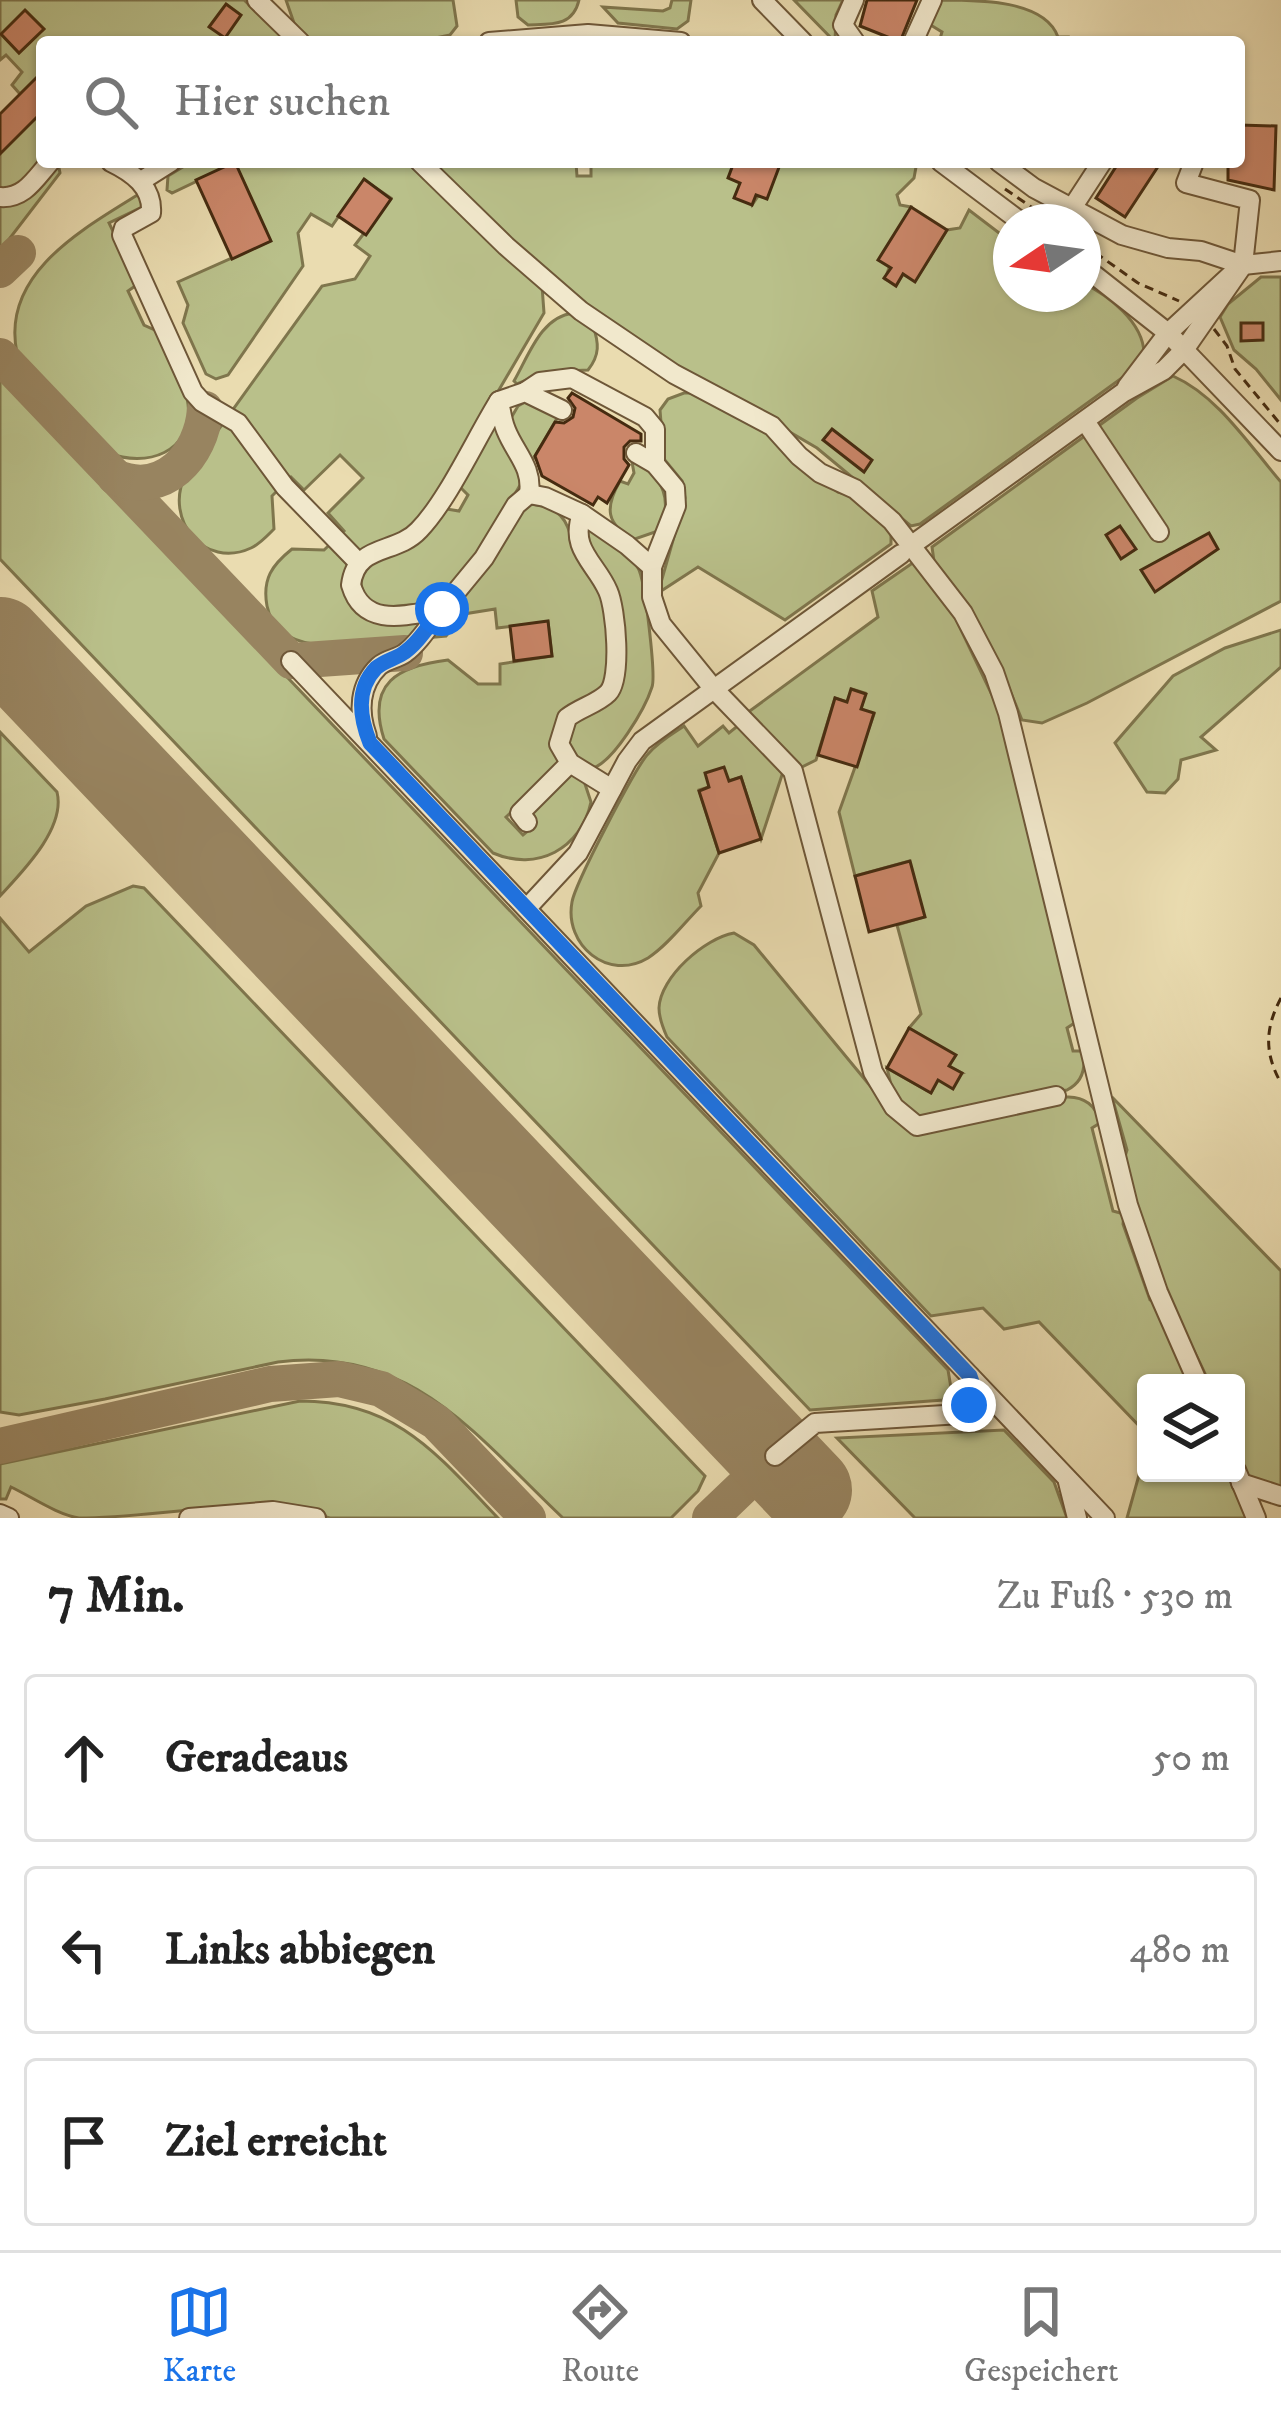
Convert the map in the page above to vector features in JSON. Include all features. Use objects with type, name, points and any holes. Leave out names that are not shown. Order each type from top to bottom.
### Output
[{"type":"street","points":[[257,0],[295,36]]},
{"type":"street","points":[[279,0],[283,23]]},
{"type":"street","points":[[763,0],[797,36]]},
{"type":"street","points":[[850,36],[844,25],[854,0]]},
{"type":"street","points":[[916,36],[932,0]]},
{"type":"street","points":[[563,36],[611,36]]},
{"type":"street","points":[[0,197],[24,191],[45,168]]},
{"type":"street","points":[[120,168],[141,181],[153,210],[124,228],[122,235],[193,392],[238,423],[285,487],[358,562]]},
{"type":"street","points":[[141,181],[162,168]]},
{"type":"street","points":[[426,168],[581,311],[674,374],[772,427],[820,473],[868,499],[963,613],[1002,693],[1128,1205],[1158,1292],[1194,1374]]},
{"type":"street","points":[[949,168],[997,204]]},
{"type":"street","points":[[1075,204],[1098,168]]},
{"type":"street","points":[[526,908],[578,853],[642,742],[1124,392],[1164,370],[1184,350],[1243,265],[1250,200],[1186,183],[1192,168]]},
{"type":"street","points":[[997,172],[1064,204]]},
{"type":"street","points":[[1101,224],[1122,235],[1243,265],[1281,261]]},
{"type":"street","points":[[1124,392],[1168,333],[1243,265]]},
{"type":"street","points":[[1101,280],[1168,333],[1281,451]]},
{"type":"street","points":[[442,609],[392,618],[362,608],[351,585],[358,562],[417,533],[499,401],[540,382],[572,378],[645,417],[655,429],[656,464]]},
{"type":"street","points":[[525,392],[562,410]]},
{"type":"street","points":[[370,743],[360,719],[361,697],[376,668],[405,653],[477,568],[516,505],[529,494],[531,481],[508,436],[499,401]]},
{"type":"street","points":[[1085,421],[1159,532]]},
{"type":"street","points":[[636,453],[656,464],[674,488],[676,506],[652,567],[652,597],[661,624],[713,688],[793,771],[873,1072],[894,1107],[916,1126],[1056,1096]]},
{"type":"street","points":[[529,494],[582,514],[652,567]]},
{"type":"street","points":[[582,514],[580,548],[611,601],[617,670],[606,696],[573,712],[562,726],[559,744],[570,764],[612,789]]},
{"type":"street","points":[[291,661],[1106,1518]]},
{"type":"street","points":[[527,822],[520,813],[570,764]]},
{"type":"street","points":[[775,1456],[815,1423],[961,1414],[973,1397],[970,1376]]},
{"type":"street","points":[[1067,1478],[1077,1518]]},
{"type":"street","points":[[1245,1479],[1281,1496]]},
{"type":"street","points":[[1241,1482],[1256,1518]]},
{"type":"street","points":[[189,1518],[256,1511],[316,1518]]},
{"type":"street","points":[[0,1514],[9,1518]]},
{"type":"path","points":[[997,172],[1033,204]]},
{"type":"path","points":[[1281,998],[1269,1025],[1267,1047],[1281,1083]]},
{"type":"green space","points":[[0,0],[244,0],[283,36],[36,36],[36,79],[20,94],[12,85],[22,72],[6,55],[0,60]]},
{"type":"green space","points":[[286,0],[453,0],[457,26],[445,36],[304,36]]},
{"type":"green space","points":[[516,0],[579,0],[566,20],[528,25],[518,17]]},
{"type":"green space","points":[[672,0],[691,0],[688,21],[677,29],[618,23],[603,7],[663,11]]},
{"type":"green space","points":[[794,0],[843,0],[836,15],[835,36],[829,36]]},
{"type":"green space","points":[[940,0],[991,2],[1040,16],[1057,36],[941,36],[942,32],[929,24]]},
{"type":"green space","points":[[36,118],[37,168],[22,185],[0,191],[0,151]]},
{"type":"green space","points":[[51,168],[59,168],[60,173],[0,251],[0,203]]},
{"type":"green space","points":[[181,168],[224,168],[172,193],[167,190],[168,176]]},
{"type":"green space","points":[[237,168],[417,168],[542,286],[544,313],[421,523],[344,587],[357,609],[367,614],[430,614],[409,639],[349,645],[306,643],[275,624],[267,606],[267,580],[285,555],[292,549],[324,550],[344,531],[328,513],[363,478],[340,455],[304,490],[291,477],[272,496],[274,529],[251,548],[218,552],[192,536],[184,523],[180,492],[185,476],[322,286],[355,279],[370,256],[355,245],[391,198],[364,180],[332,226],[311,214],[298,233],[303,266],[228,375],[216,379],[206,374],[183,323],[188,305],[178,282],[270,241]]},
{"type":"green space","points":[[435,168],[576,168],[577,176],[591,176],[591,168],[737,168],[752,205],[777,168],[916,168],[914,178],[897,195],[900,205],[911,207],[885,279],[896,285],[903,274],[915,281],[947,230],[960,228],[969,210],[993,228],[993,312],[1101,312],[1101,294],[1131,321],[1144,353],[1126,375],[911,526],[817,448],[658,355],[565,289]]},
{"type":"green space","points":[[139,194],[144,206],[109,223],[138,284],[128,291],[144,325],[159,332],[180,376],[188,421],[175,445],[137,459],[109,453],[17,353],[15,325],[21,299],[51,256]]},
{"type":"green space","points":[[1261,277],[1281,277],[1281,400],[1234,350],[1220,317],[1228,304]]},
{"type":"green space","points":[[573,313],[595,332],[596,354],[588,370],[546,372],[517,384],[514,381],[544,329]]},
{"type":"green space","points":[[0,376],[948,1370],[951,1388],[943,1400],[810,1410],[0,559]]},
{"type":"green space","points":[[1173,376],[1219,409],[1281,482],[1281,601],[1087,703],[1042,723],[1022,720],[998,661],[934,561],[932,547]]},
{"type":"green space","points":[[693,393],[768,433],[787,456],[838,492],[853,496],[891,531],[891,544],[785,620],[698,567],[658,593],[685,498],[682,481],[664,459],[660,410],[668,399]]},
{"type":"green space","points":[[527,401],[559,415],[532,461],[511,418]]},
{"type":"green space","points":[[496,428],[523,480],[479,556],[439,602],[378,608],[363,594],[360,578],[379,553],[441,508],[459,511],[468,495],[460,487],[489,429]]},
{"type":"green space","points":[[636,461],[659,483],[665,510],[658,531],[635,539],[618,528],[610,507],[620,481],[628,484]]},
{"type":"green space","points":[[528,504],[553,510],[565,522],[582,566],[605,602],[610,653],[607,687],[572,707],[556,770],[506,817],[523,835],[535,825],[527,815],[561,777],[574,773],[584,781],[591,802],[586,818],[567,844],[541,858],[525,860],[493,853],[384,739],[379,704],[390,681],[414,667],[448,660],[478,684],[500,684],[500,664],[552,656],[548,622],[497,628],[495,609],[464,614],[446,636],[425,638],[508,522]]},
{"type":"green space","points":[[590,524],[638,568],[653,679],[628,733],[593,768],[578,762],[565,741],[578,715],[616,692],[599,566],[585,534]]},
{"type":"green space","points":[[914,562],[954,615],[1002,716],[1076,1022],[1067,1028],[1073,1051],[1083,1051],[1084,1063],[1080,1078],[1067,1090],[916,1117],[893,1093],[887,1068],[931,1093],[938,1080],[962,1073],[949,1066],[955,1056],[909,1028],[921,1014],[897,925],[924,917],[909,861],[855,876],[839,812],[874,714],[861,709],[865,693],[852,689],[847,702],[835,698],[816,760],[798,769],[747,713],[878,617],[872,591]]},
{"type":"green space","points":[[1281,630],[1281,667],[1201,737],[1216,750],[1181,760],[1178,779],[1165,793],[1147,792],[1115,743],[1173,676],[1225,648]]},
{"type":"green space","points":[[740,724],[787,773],[782,775],[761,839],[741,777],[699,790],[719,853],[698,893],[701,906],[648,958],[618,965],[592,955],[575,932],[572,902],[641,764],[684,726],[698,746],[723,726],[729,733]]},
{"type":"green space","points":[[0,732],[57,792],[58,806],[40,848],[0,896]]},
{"type":"green space","points":[[133,886],[144,888],[705,1476],[698,1491],[671,1518],[563,1518],[438,1403],[404,1382],[325,1360],[278,1362],[19,1415],[0,1412],[0,918],[29,952],[86,906]]},
{"type":"green space","points":[[734,933],[754,945],[881,1099],[935,1129],[1066,1097],[1093,1107],[1100,1123],[1092,1128],[1113,1211],[1124,1214],[1123,1224],[1150,1300],[1157,1303],[1187,1374],[1137,1374],[1137,1424],[1039,1322],[1004,1329],[983,1308],[931,1316],[667,1037],[659,1008],[667,984],[698,951]]},
{"type":"green space","points":[[1112,1097],[1281,1271],[1281,1491],[1252,1481],[1245,1473],[1245,1374],[1205,1374],[1152,1259],[1123,1163],[1127,1150]]},
{"type":"green space","points":[[300,1401],[363,1410],[412,1435],[498,1518],[330,1518],[268,1507],[236,1507],[79,1518],[11,1487],[6,1499],[0,1499],[0,1464]]},
{"type":"green space","points":[[1004,1430],[1054,1482],[1067,1518],[915,1518],[837,1438]]},
{"type":"green space","points":[[1137,1482],[1234,1482],[1249,1518],[1127,1518]]},
{"type":"building","points":[[867,0],[917,0],[902,36],[885,36],[860,26]]},
{"type":"building","points":[[226,4],[241,15],[226,36],[209,27]]},
{"type":"building","points":[[25,10],[44,29],[19,53],[1,34]]},
{"type":"building","points":[[36,78],[36,118],[0,154],[0,114]]},
{"type":"building","points":[[1245,125],[1276,126],[1274,190],[1228,180],[1228,168],[1245,168]]},
{"type":"building","points":[[222,168],[238,168],[271,241],[232,259],[196,180]]},
{"type":"building","points":[[732,168],[779,168],[767,199],[756,195],[752,205],[734,198],[740,183],[728,178]]},
{"type":"building","points":[[1115,168],[1157,168],[1125,217],[1096,198]]},
{"type":"building","points":[[364,179],[391,199],[366,235],[338,216]]},
{"type":"building","points":[[911,207],[947,230],[915,282],[903,274],[896,286],[884,278],[891,268],[878,260]]},
{"type":"building","points":[[1241,323],[1263,323],[1263,340],[1241,341]]},
{"type":"building","points":[[572,393],[641,434],[641,441],[630,441],[624,447],[629,465],[607,503],[598,497],[593,505],[542,476],[535,456],[555,422],[573,417],[575,408],[568,398]]},
{"type":"building","points":[[832,429],[872,460],[864,472],[823,440]]},
{"type":"building","points":[[1120,526],[1136,549],[1121,559],[1106,535]]},
{"type":"building","points":[[1209,533],[1218,549],[1155,592],[1141,570]]},
{"type":"building","points":[[548,621],[552,656],[514,661],[510,626]]},
{"type":"building","points":[[851,689],[866,694],[861,709],[874,713],[857,767],[818,755],[835,698],[847,702]]},
{"type":"building","points":[[724,767],[729,781],[741,777],[761,839],[719,853],[699,791],[709,787],[705,773]]},
{"type":"building","points":[[910,861],[925,917],[869,932],[855,876]]},
{"type":"building","points":[[909,1028],[956,1055],[949,1066],[962,1073],[953,1089],[938,1080],[931,1093],[887,1068]]},
{"type":"taxiway","points":[[0,270],[18,253]]},
{"type":"taxiway","points":[[0,356],[291,661],[405,653]]},
{"type":"taxiway","points":[[115,477],[149,482],[177,468],[196,442],[205,409]]},
{"type":"taxiway","points":[[0,1446],[270,1384],[339,1379],[381,1389],[436,1422],[528,1518]]},
{"type":"taxiway","points":[[710,1518],[775,1456]]},
{"type":"runway","points":[[0,642],[807,1490]]},
{"type":"route","points":[[442,609],[405,653],[376,668],[369,680],[361,697],[360,719],[370,743],[970,1376],[974,1388],[969,1405]]}]
